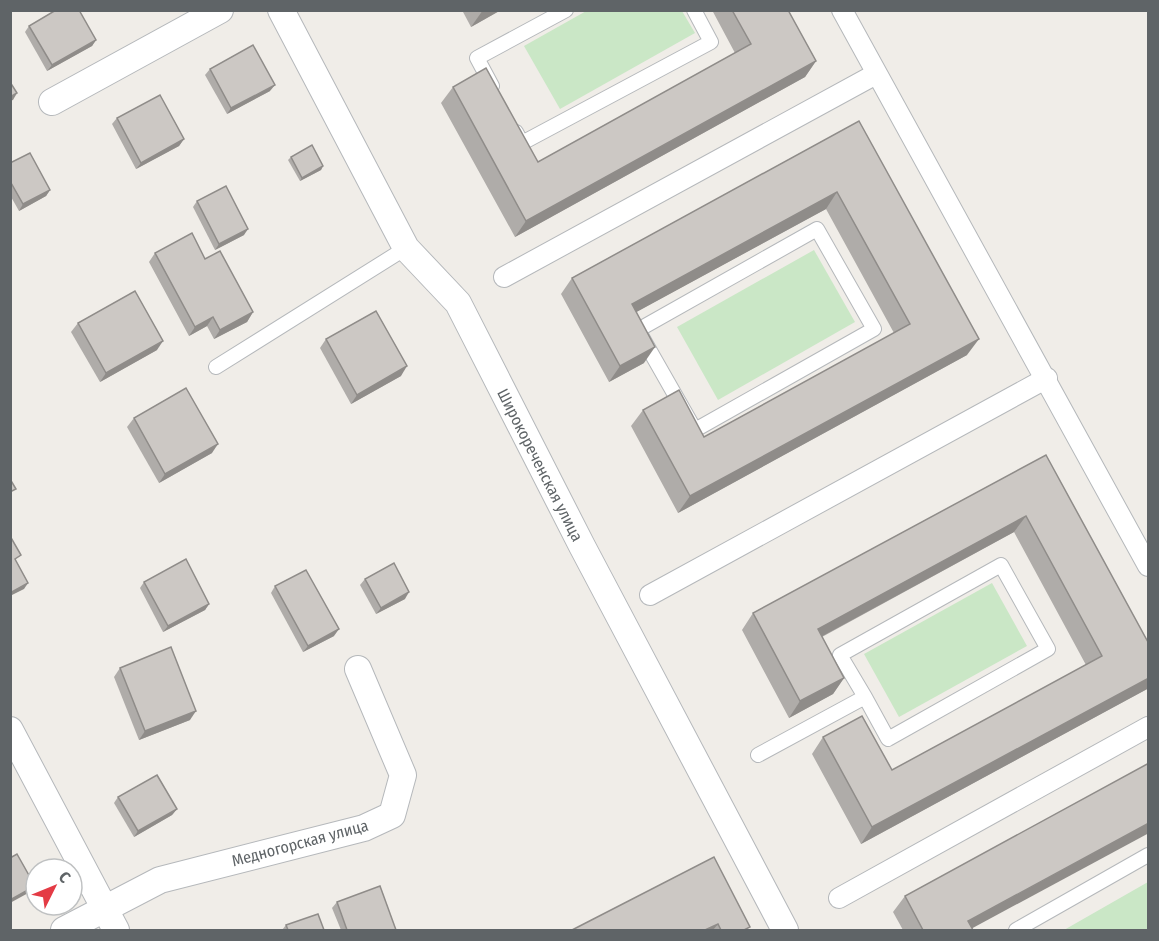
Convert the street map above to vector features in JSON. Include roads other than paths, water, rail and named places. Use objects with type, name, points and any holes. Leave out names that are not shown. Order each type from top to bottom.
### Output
[{"type":"street","points":[[52,102],[220,10]]},
{"type":"street","name":"Широкореченская улица","points":[[281,10],[406,248],[458,303],[582,546],[785,930]]},
{"type":"street","points":[[842,10],[1149,566]]},
{"type":"street","points":[[504,277],[876,74]]},
{"type":"street","points":[[650,595],[1047,378]]},
{"type":"street","name":"Медногорская улица","points":[[64,930],[110,920],[160,880],[364,828],[392,815],[403,775],[358,669]]},
{"type":"street","points":[[839,898],[1149,727]]},
{"type":"street","points":[[10,730],[110,920]]},
{"type":"lane","points":[[496,95],[477,58],[566,10]]},
{"type":"lane","points":[[512,123],[522,143],[711,42],[694,10]]},
{"type":"lane","points":[[817,230],[874,329],[695,430],[638,330],[817,230]]},
{"type":"lane","points":[[216,367],[406,248]]},
{"type":"lane","points":[[1001,565],[1048,649],[888,739],[865,697],[840,655],[1001,565]]},
{"type":"lane","points":[[758,755],[865,697]]},
{"type":"lane","points":[[1016,930],[1149,855]]}]
